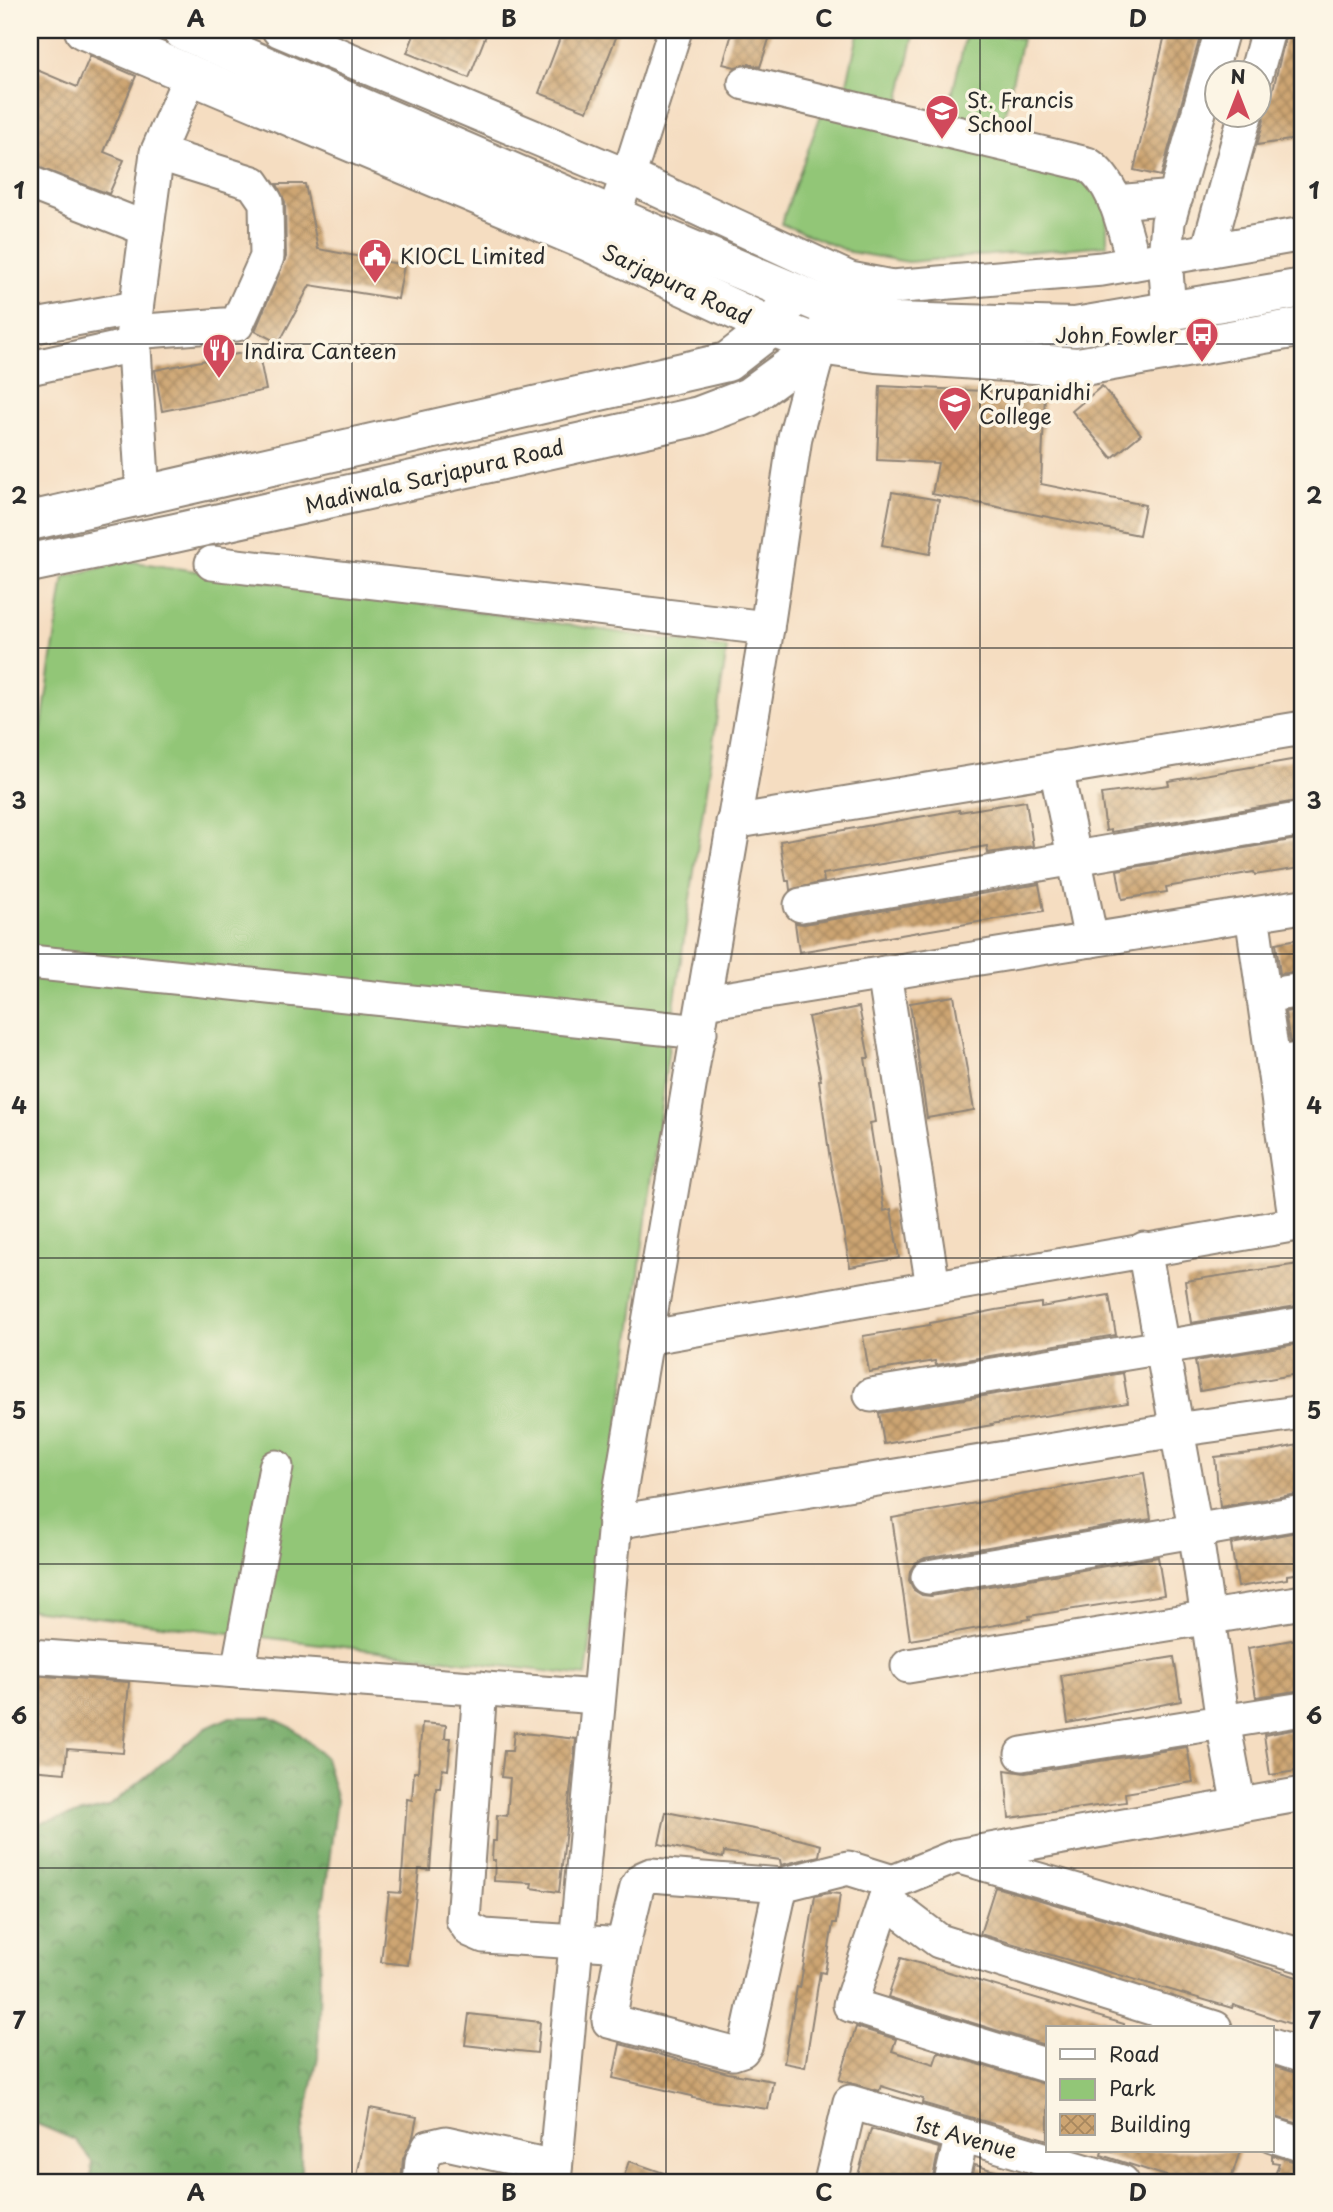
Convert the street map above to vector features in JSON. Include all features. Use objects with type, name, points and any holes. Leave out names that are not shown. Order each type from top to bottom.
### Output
[{"type":"main road","name":"Sarjapura Road","points":[[84,30],[150,43],[191,74],[589,242],[772,327],[820,345],[876,354],[1077,367],[1303,327]]},
{"type":"main road","name":"Sarjapura Road","points":[[183,30],[836,310],[893,322],[1075,327],[1303,288]]},
{"type":"main road","points":[[30,521],[727,362],[772,327],[795,293]]},
{"type":"main road","points":[[820,345],[836,310]]},
{"type":"main road","name":"Madiwala Sarjapura Road","points":[[30,563],[699,416],[749,397],[820,345]]},
{"type":"street","points":[[279,30],[628,177],[850,279],[892,287],[1102,269],[1303,234]]},
{"type":"street","points":[[612,215],[628,177],[675,30]]},
{"type":"street","points":[[1149,260],[1168,222],[1222,30]]},
{"type":"street","points":[[1260,60],[1268,30]]},
{"type":"street","points":[[143,495],[134,329],[158,153],[191,74]]},
{"type":"street","points":[[745,83],[1077,160],[1095,169],[1149,260],[1169,311]]},
{"type":"street","points":[[1208,251],[1241,130]]},
{"type":"street","points":[[30,327],[134,329],[237,324],[267,257],[266,202],[253,183],[158,153]]},
{"type":"street","points":[[30,183],[147,229]]},
{"type":"street","points":[[1115,202],[1175,197]]},
{"type":"street","points":[[30,368],[134,329]]},
{"type":"street","points":[[419,2182],[422,2161],[429,2147],[446,2143],[555,2175],[615,1522],[767,628],[795,437],[820,345]]},
{"type":"street","points":[[212,563],[767,628]]},
{"type":"street","points":[[733,822],[1303,728]]},
{"type":"street","points":[[1056,768],[1091,940]]},
{"type":"street","points":[[801,905],[1303,819]]},
{"type":"street","points":[[30,962],[702,1017],[884,973],[1303,906]]},
{"type":"street","points":[[645,1338],[1144,1249],[1300,1224],[1288,1061],[1264,996],[1252,914]]},
{"type":"street","points":[[884,973],[933,1287]]},
{"type":"street","points":[[1264,996],[1303,990]]},
{"type":"street","points":[[1144,1249],[1195,1529],[1223,1722],[1239,1806]]},
{"type":"street","points":[[871,1395],[1303,1324]]},
{"type":"street","points":[[615,1522],[1175,1430],[1303,1412]]},
{"type":"street","points":[[238,1671],[276,1467]]},
{"type":"street","points":[[928,1577],[1303,1512]]},
{"type":"street","points":[[908,1666],[1303,1602]]},
{"type":"street","points":[[30,1656],[598,1697]]},
{"type":"street","points":[[480,1689],[463,1920],[471,1930],[484,1936],[623,1945]]},
{"type":"street","points":[[1022,1754],[1303,1709]]},
{"type":"street","points":[[1046,2065],[850,2005],[889,1891],[957,1856],[1303,1794]]},
{"type":"street","points":[[957,1856],[1303,1956]]},
{"type":"street","points":[[781,1885],[746,2044],[741,2050],[733,2053],[609,2021],[623,1945],[637,1887],[642,1879],[651,1875],[781,1885],[848,1868],[889,1891],[939,1941],[1209,2026]]},
{"type":"street","points":[[1274,2047],[1303,2056]]},
{"type":"street","name":"1st Avenue","points":[[831,2182],[850,2102],[1122,2182]]},
{"type":"street","points":[[951,2182],[962,2135]]},
{"type":"street","points":[[1274,2136],[1303,2145]]},
{"type":"green space","points":[[859,30],[915,30],[898,108],[844,96]]},
{"type":"green space","points":[[967,30],[1022,39],[1000,134],[946,121]]},
{"type":"green space","points":[[823,109],[1107,176],[1107,245],[908,262],[850,252],[781,224]]},
{"type":"green space","points":[[127,561],[727,648],[675,1000],[586,1676],[30,1609],[30,806],[64,577]]},
{"type":"green space","points":[[230,1717],[270,1717],[293,1728],[325,1757],[337,1800],[321,1924],[318,2057],[301,2138],[301,2182],[90,2182],[92,2162],[75,2140],[30,2121],[30,1825],[108,1807],[206,1728]]},
{"type":"building","points":[[416,30],[488,30],[469,78],[407,53]]},
{"type":"building","points":[[563,30],[619,30],[587,111],[539,93]]},
{"type":"building","points":[[733,30],[772,30],[760,67],[749,64],[735,67],[723,64]]},
{"type":"building","points":[[1166,30],[1202,30],[1161,176],[1134,170]]},
{"type":"building","points":[[1287,30],[1303,30],[1303,138],[1257,145],[1261,130],[1274,130],[1274,85]]},
{"type":"building","points":[[90,56],[136,76],[104,152],[124,160],[109,194],[30,164],[30,67],[77,87]]},
{"type":"building","points":[[277,184],[305,184],[318,249],[404,265],[398,299],[310,285],[279,343],[255,331],[286,257],[285,202]]},
{"type":"building","points":[[258,350],[266,390],[162,411],[155,370]]},
{"type":"building","points":[[880,386],[1045,394],[1041,484],[1145,505],[1139,535],[932,494],[938,463],[877,460]]},
{"type":"building","points":[[1102,386],[1141,434],[1112,458],[1072,411]]},
{"type":"building","points":[[892,492],[939,500],[930,554],[882,545]]},
{"type":"building","points":[[1303,758],[1303,800],[1106,831],[1101,794],[1169,785],[1168,781]]},
{"type":"building","points":[[1026,801],[1033,846],[988,853],[987,846],[823,874],[824,882],[790,890],[789,881],[786,881],[780,841]]},
{"type":"building","points":[[1303,838],[1303,854],[1298,855],[1300,868],[1255,875],[1254,872],[1166,887],[1167,892],[1122,899],[1117,870]]},
{"type":"building","points":[[1039,884],[1044,911],[799,952],[795,923],[804,924]]},
{"type":"building","points":[[1303,938],[1303,971],[1280,974],[1276,943]]},
{"type":"building","points":[[954,996],[974,1110],[927,1118],[910,1003]]},
{"type":"building","points":[[859,1007],[869,1058],[865,1058],[875,1122],[870,1123],[884,1211],[891,1209],[899,1258],[850,1267],[830,1160],[821,1080],[808,1017]]},
{"type":"building","points":[[1303,1009],[1303,1040],[1290,1042],[1285,1012]]},
{"type":"building","points":[[1299,1264],[1303,1305],[1191,1323],[1185,1281]]},
{"type":"building","points":[[1109,1295],[1116,1335],[936,1365],[935,1361],[869,1372],[863,1336],[996,1310],[1041,1303],[1041,1307]]},
{"type":"building","points":[[1303,1343],[1303,1373],[1200,1391],[1195,1361]]},
{"type":"building","points":[[1123,1373],[1128,1403],[884,1444],[879,1413]]},
{"type":"building","points":[[1303,1444],[1303,1493],[1220,1507],[1215,1457]]},
{"type":"building","points":[[1144,1473],[1151,1519],[925,1558],[915,1563],[909,1580],[914,1590],[931,1596],[1158,1557],[1164,1595],[1029,1616],[1030,1619],[910,1640],[892,1518]]},
{"type":"building","points":[[1303,1531],[1303,1573],[1287,1575],[1287,1579],[1238,1587],[1231,1544]]},
{"type":"building","points":[[1297,1639],[1303,1690],[1256,1697],[1248,1648]]},
{"type":"building","points":[[1174,1657],[1181,1701],[1068,1723],[1061,1675]]},
{"type":"building","points":[[30,1675],[129,1682],[123,1753],[67,1749],[65,1773],[30,1770]]},
{"type":"building","points":[[422,1723],[446,1725],[445,1738],[451,1738],[448,1770],[442,1769],[440,1788],[436,1788],[430,1870],[419,1869],[408,1965],[381,1962],[389,1892],[401,1893],[407,1799],[412,1800],[414,1772],[418,1772]]},
{"type":"building","points":[[1303,1728],[1303,1770],[1270,1775],[1264,1735]]},
{"type":"building","points":[[514,1732],[576,1739],[559,1892],[531,1888],[532,1883],[494,1881],[495,1860],[492,1860],[497,1815],[507,1816],[510,1778],[501,1777],[504,1751],[512,1751]]},
{"type":"building","points":[[1187,1747],[1193,1782],[1125,1793],[1126,1802],[1009,1818],[1005,1770],[1025,1773]]},
{"type":"building","points":[[666,1812],[775,1833],[821,1845],[819,1856],[781,1865],[780,1860],[724,1852],[723,1858],[659,1844]]},
{"type":"building","points":[[995,1887],[1303,1979],[1291,2024],[1233,2005],[1232,2008],[980,1934]]},
{"type":"building","points":[[840,1894],[825,1973],[820,1972],[805,2067],[784,2063],[815,1896]]},
{"type":"building","points":[[901,1958],[1124,2026],[1046,2026],[1046,2045],[888,1997]]},
{"type":"building","points":[[469,2014],[540,2022],[537,2053],[465,2045]]},
{"type":"building","points":[[856,2027],[896,2039],[892,2051],[934,2064],[938,2052],[1046,2084],[1046,2139],[922,2103],[923,2099],[881,2086],[879,2091],[839,2080]]},
{"type":"building","points":[[620,2044],[728,2073],[773,2081],[768,2109],[692,2098],[613,2078]]},
{"type":"building","points":[[1274,2067],[1303,2075],[1303,2125],[1274,2117]]},
{"type":"building","points":[[370,2108],[417,2117],[413,2137],[403,2159],[401,2182],[356,2182]]},
{"type":"building","points":[[871,2129],[939,2148],[932,2182],[856,2182]]},
{"type":"building","points":[[1102,2152],[1240,2152],[1230,2182],[1185,2182],[1101,2155]]},
{"type":"building","points":[[1272,2155],[1303,2164],[1303,2182],[1273,2182],[1279,2163],[1272,2162]]},
{"type":"building","points":[[629,2161],[681,2179],[681,2182],[622,2182]]},
{"type":"building","points":[[975,2165],[1017,2178],[1016,2182],[971,2182]]},
{"type":"place","name":"St. Francis School","points":[[942,141]]},
{"type":"place","name":"KIOCL Limited","points":[[375,285]]},
{"type":"place","name":"John Fowler","points":[[1202,364]]},
{"type":"place","name":"Indira Canteen","points":[[219,380]]},
{"type":"place","name":"Krupanidhi College","points":[[955,433]]}]
